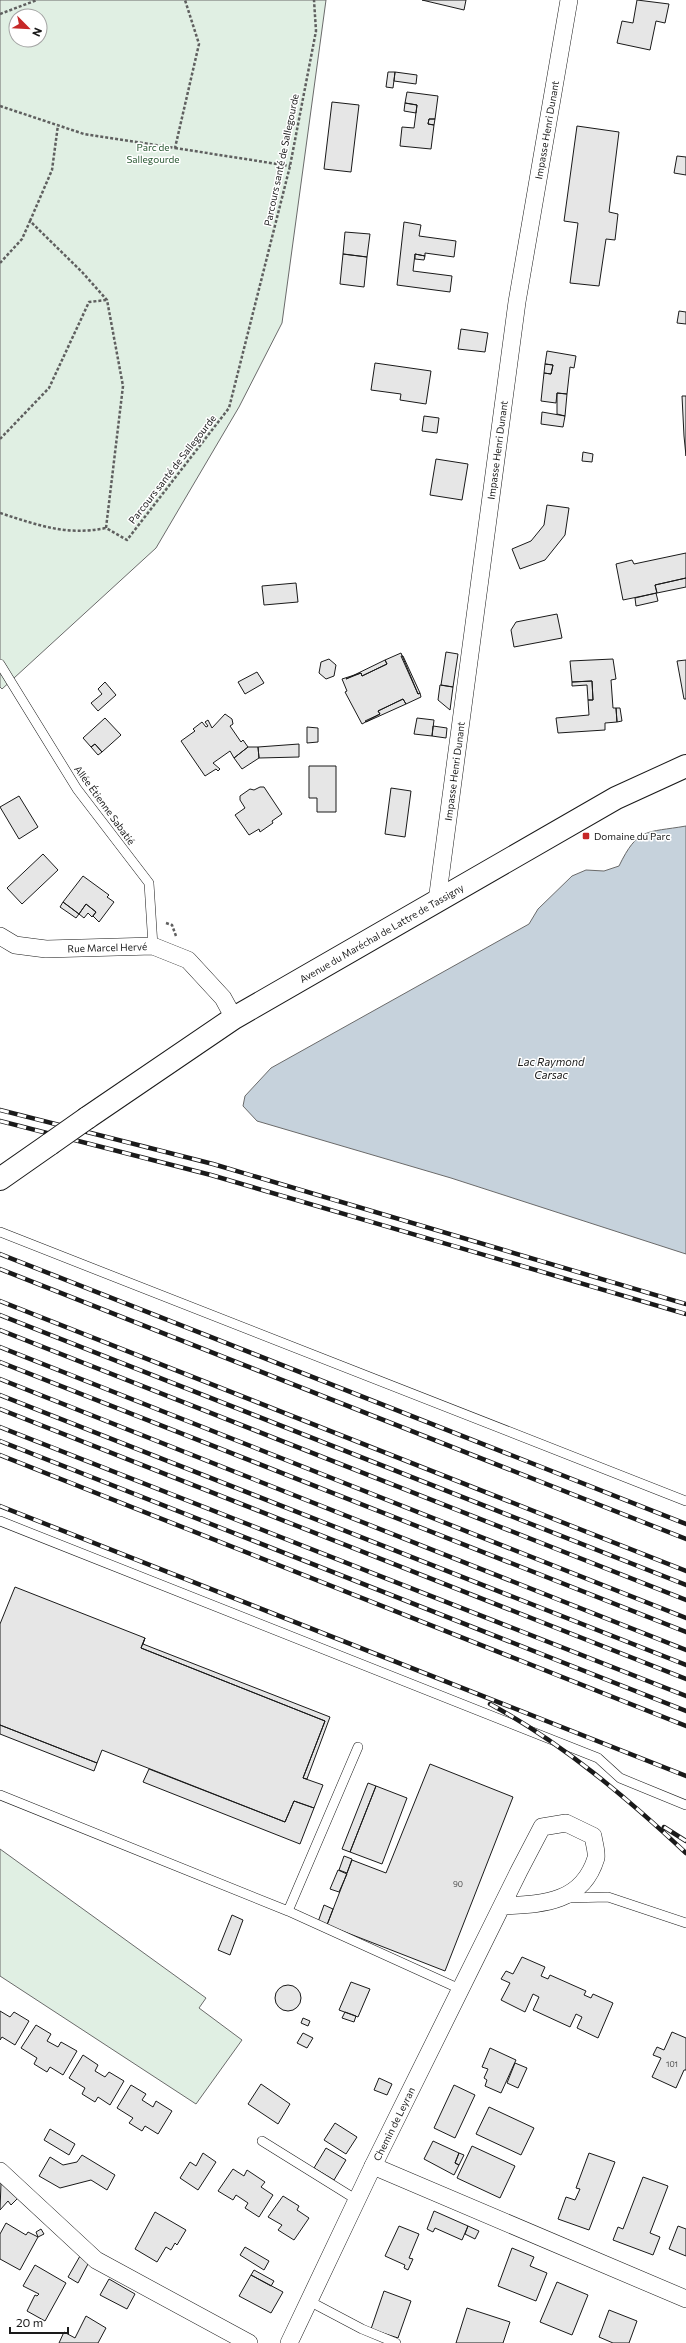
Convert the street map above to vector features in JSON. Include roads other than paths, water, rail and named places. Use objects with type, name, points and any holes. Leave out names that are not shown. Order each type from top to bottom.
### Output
[{"type":"street","name":"Impasse Henri Dunant","points":[[437,901],[518,298],[569,0]]},
{"type":"street","name":"Avenue du Maréchal de Lattre de Tassigny","points":[[0,1179],[234,1018],[616,798],[686,766]]},
{"type":"street","name":"Rue Marcel Hervé","points":[[0,936],[15,945],[46,949],[153,946],[188,960],[223,998],[234,1018]]},
{"type":"street","name":"Chemin de Leyran","points":[[289,2343],[373,2166],[460,1989],[502,1906],[542,1827],[566,1823],[593,1836],[596,1857],[582,1885],[563,1898],[536,1904],[502,1906]]},
{"type":"street","points":[[373,2166],[686,2299]]},
{"type":"street","points":[[0,2171],[96,2260],[249,2343]]},
{"type":"lane","name":"Allée Étienne Sabatié","points":[[0,664],[77,789],[149,883],[153,946]]},
{"type":"lane","points":[[0,1232],[686,1501]]},
{"type":"lane","points":[[0,1521],[456,1703],[591,1755],[598,1758],[620,1778],[686,1805]]},
{"type":"lane","points":[[288,1911],[358,1747]]},
{"type":"lane","points":[[0,1795],[288,1911],[460,1989]]},
{"type":"lane","points":[[563,1898],[608,1897],[686,1923]]},
{"type":"lane","points":[[262,2141],[357,2200]]},
{"type":"lane","points":[[309,2301],[362,2329],[396,2343]]},
{"type":"water","name":"Lac Raymond Carsac","points":[[686,826],[686,1254],[451,1178],[257,1121],[243,1106],[245,1096],[271,1068],[529,924],[538,909],[572,876],[586,870],[604,871],[619,866],[632,844],[638,838],[652,831]]},
{"type":"railway","points":[[0,1110],[213,1164],[686,1304]]},
{"type":"railway","points":[[0,1121],[211,1175],[686,1314]]},
{"type":"railway","points":[[0,1254],[686,1524]]},
{"type":"railway","points":[[0,1269],[686,1539]]},
{"type":"railway","points":[[0,1301],[686,1571]]},
{"type":"railway","points":[[0,1315],[686,1585]]},
{"type":"railway","points":[[0,1330],[686,1600]]},
{"type":"railway","points":[[0,1347],[686,1618]]},
{"type":"railway","points":[[0,1362],[686,1632]]},
{"type":"railway","points":[[0,1379],[686,1650]]},
{"type":"railway","points":[[0,1395],[686,1665]]},
{"type":"railway","points":[[0,1409],[686,1679]]},
{"type":"railway","points":[[0,1427],[686,1696]]},
{"type":"railway","points":[[0,1441],[686,1711]]},
{"type":"railway","points":[[0,1455],[686,1726]]},
{"type":"railway","points":[[0,1506],[686,1776]]},
{"type":"railway","points":[[490,1704],[543,1736],[592,1772],[686,1853]]},
{"type":"railway","points":[[664,1827],[686,1841]]},
{"type":"place","name":"Domaine du Parc","points":[[586,836]]},
{"type":"park label","name":"Parc de Sallegourde","points":[[153,152]]}]
